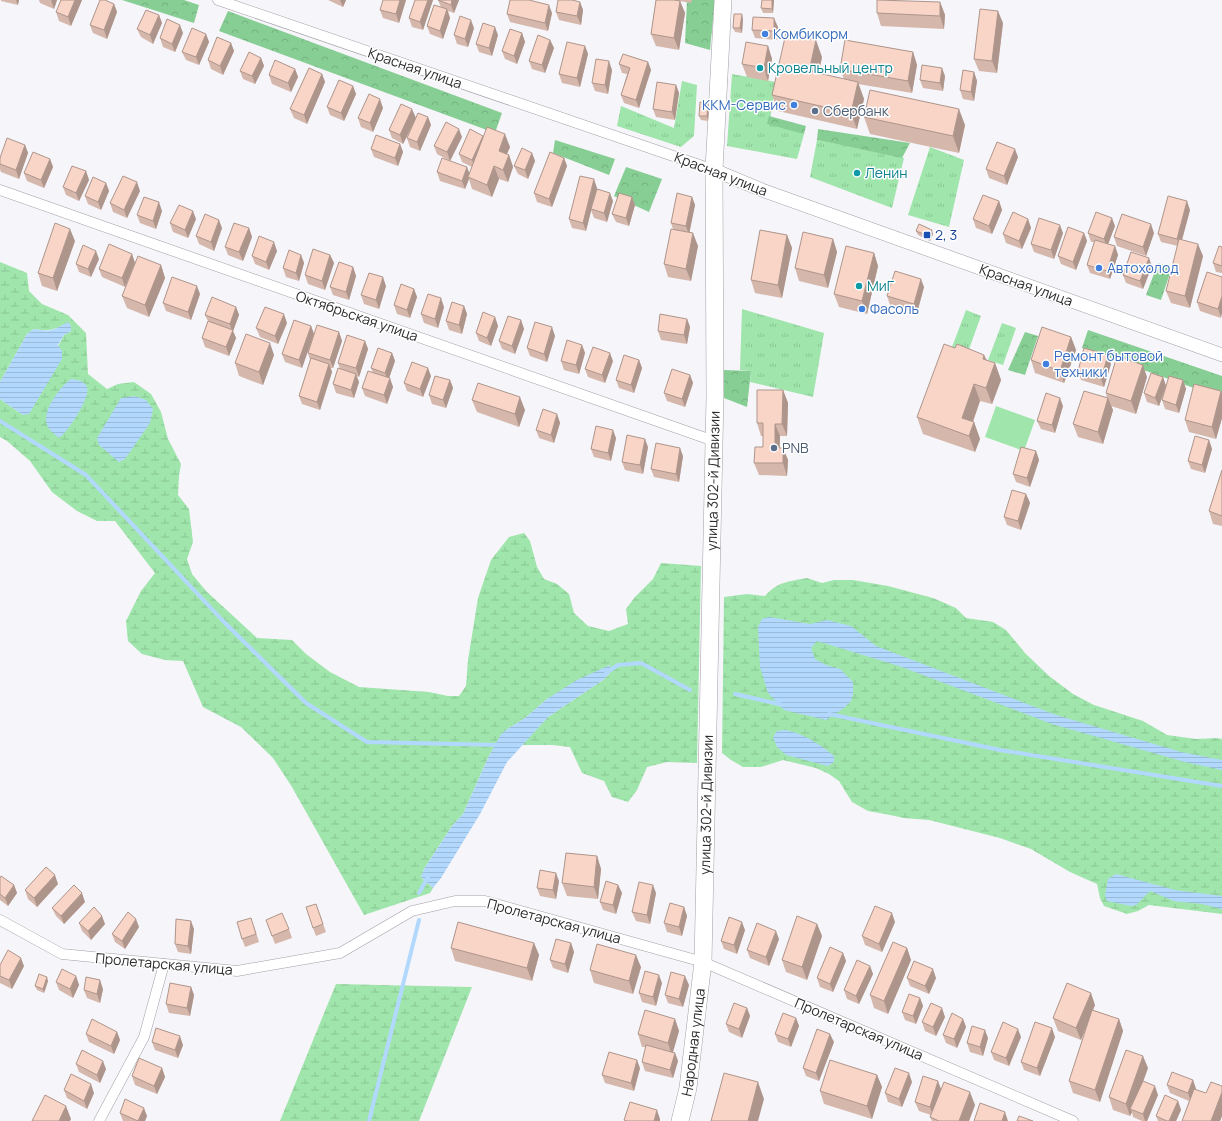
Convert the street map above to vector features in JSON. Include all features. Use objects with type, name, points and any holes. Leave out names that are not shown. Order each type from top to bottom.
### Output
[{"type":"main road","name":"улица 302-й Дивизии","points":[[703,962],[715,396],[714,170],[723,0]]},
{"type":"main road","name":"Народная улица","points":[[680,1121],[688,1088],[703,962]]},
{"type":"street","name":"Красная улица","points":[[218,0],[714,170],[762,190],[1222,355]]},
{"type":"street","name":"Октябрьская улица","points":[[0,190],[714,441]]},
{"type":"street","name":"Пролетарская улица","points":[[0,920],[62,954],[237,971],[340,953],[412,911],[455,901],[485,901],[703,962],[1073,1121]]},
{"type":"street","points":[[99,1121],[144,1037],[164,964]]},
{"type":"green space","points":[[122,0],[184,0],[199,5],[194,23]]},
{"type":"green space","points":[[687,0],[715,0],[710,50],[685,43]]},
{"type":"green space","points":[[228,11],[502,113],[495,133],[219,31]]},
{"type":"green space","points":[[732,74],[776,82],[770,120],[804,134],[797,159],[727,146]]},
{"type":"green space","points":[[682,81],[697,85],[694,136],[681,147],[617,126],[621,106],[674,128]]},
{"type":"green space","points":[[769,116],[806,126],[804,134],[767,124]]},
{"type":"green space","points":[[818,129],[910,143],[902,158],[817,140]]},
{"type":"green space","points":[[555,140],[615,159],[609,175],[553,153]]},
{"type":"green space","points":[[817,140],[904,158],[892,208],[810,177]]},
{"type":"green space","points":[[930,147],[964,160],[949,227],[908,215]]},
{"type":"green space","points":[[626,167],[662,179],[649,212],[614,196]]},
{"type":"green space","points":[[0,262],[27,273],[29,291],[42,304],[68,315],[86,333],[88,374],[107,389],[118,384],[134,382],[151,394],[161,412],[168,439],[181,464],[178,495],[189,509],[193,542],[187,559],[192,574],[206,591],[257,638],[292,640],[306,654],[330,672],[359,687],[429,692],[448,696],[459,696],[466,686],[468,660],[478,598],[491,560],[509,537],[524,533],[530,541],[537,567],[544,579],[557,584],[569,594],[574,613],[588,626],[609,631],[628,624],[626,609],[635,597],[653,579],[661,563],[701,566],[697,763],[667,762],[647,767],[637,790],[628,802],[612,797],[604,781],[582,773],[570,747],[552,745],[521,745],[548,717],[603,680],[610,673],[610,665],[547,699],[525,718],[501,735],[488,758],[463,814],[452,826],[424,869],[421,877],[433,888],[430,893],[364,915],[292,787],[273,758],[241,727],[203,707],[183,661],[165,660],[142,654],[128,641],[126,621],[141,591],[155,573],[115,521],[97,521],[77,511],[52,492],[30,461],[7,441],[0,437],[0,399],[23,415],[64,335],[71,331],[63,325],[49,330],[34,329],[27,334],[0,382]]},
{"type":"green space","points":[[1158,263],[1172,267],[1161,300],[1146,295]]},
{"type":"green space","points":[[742,309],[824,333],[813,397],[750,382],[751,371],[740,370]]},
{"type":"green space","points":[[966,310],[981,316],[968,352],[952,347]]},
{"type":"green space","points":[[1002,323],[1016,328],[1003,365],[988,360]]},
{"type":"green space","points":[[1088,330],[1222,376],[1222,398],[1082,348]]},
{"type":"green space","points":[[1025,332],[1038,336],[1025,375],[1008,370]]},
{"type":"green space","points":[[723,370],[751,371],[747,407],[724,398]]},
{"type":"green space","points":[[996,406],[1035,420],[1024,451],[985,437]]},
{"type":"green space","points":[[807,578],[822,583],[834,580],[853,580],[888,586],[933,598],[956,608],[966,618],[993,622],[1006,630],[1025,653],[1049,676],[1073,694],[1094,705],[1143,721],[1167,735],[1196,739],[1222,739],[1222,914],[1149,905],[1138,911],[1127,914],[1104,906],[1100,898],[1097,884],[1070,872],[1031,849],[1000,838],[929,820],[904,818],[868,811],[852,802],[839,781],[816,768],[783,760],[761,767],[743,767],[722,753],[724,597],[747,594],[765,596],[779,585],[789,581]]},
{"type":"green space","points":[[336,984],[472,987],[419,1121],[280,1121]]},
{"type":"water","points":[[68,322],[71,326],[71,331],[64,335],[58,345],[62,351],[62,359],[29,414],[23,415],[0,399],[0,382],[27,334],[34,329],[52,330]]},
{"type":"water","points":[[71,379],[84,383],[87,387],[86,398],[68,429],[59,438],[48,427],[46,421],[47,414],[52,400]]},
{"type":"water","points":[[135,396],[146,400],[153,409],[150,423],[125,459],[119,462],[99,445],[97,438],[121,398]]},
{"type":"water","points":[[769,617],[810,624],[827,620],[851,626],[876,646],[1056,715],[1181,752],[1222,760],[1222,770],[1185,762],[1052,724],[899,666],[817,641],[811,648],[815,659],[826,665],[840,669],[853,682],[853,694],[851,701],[844,708],[826,720],[784,710],[768,693],[760,667],[758,627],[762,619]]},
{"type":"water","points":[[610,665],[610,673],[603,680],[548,717],[507,762],[480,814],[441,878],[433,888],[421,877],[424,869],[452,826],[463,814],[488,758],[501,734],[525,718],[547,699],[577,680]]},
{"type":"water","points":[[785,730],[798,734],[818,744],[834,756],[834,762],[828,766],[786,755],[777,747],[773,737],[777,731]]},
{"type":"water","points":[[1116,874],[1175,890],[1222,896],[1222,909],[1202,904],[1174,901],[1150,891],[1136,905],[1131,906],[1107,901],[1105,895],[1108,879]]},
{"type":"building","points":[[61,0],[75,0],[68,17],[56,12]]},
{"type":"building","points":[[100,0],[105,0],[114,4],[104,30],[90,25]]},
{"type":"building","points":[[383,0],[400,0],[396,14],[380,10]]},
{"type":"building","points":[[415,0],[428,0],[420,22],[409,18]]},
{"type":"building","points":[[438,0],[452,0],[451,5]]},
{"type":"building","points":[[510,0],[529,0],[549,5],[545,23],[507,14]]},
{"type":"building","points":[[558,0],[572,0],[580,2],[577,16],[556,12]]},
{"type":"building","points":[[656,0],[680,1],[674,38],[651,34]]},
{"type":"building","points":[[762,0],[772,0],[772,9],[761,8]]},
{"type":"building","points":[[877,0],[940,2],[940,16],[877,13]]},
{"type":"building","points":[[434,5],[447,9],[440,31],[427,26]]},
{"type":"building","points":[[980,9],[998,11],[992,61],[974,59]]},
{"type":"building","points":[[146,10],[159,15],[150,35],[137,29]]},
{"type":"building","points":[[734,14],[742,14],[740,28],[733,28]]},
{"type":"building","points":[[460,16],[471,20],[465,39],[454,35]]},
{"type":"building","points":[[753,17],[774,18],[774,31],[752,30]]},
{"type":"building","points":[[167,19],[180,25],[172,44],[160,38]]},
{"type":"building","points":[[483,23],[495,27],[489,48],[476,44]]},
{"type":"building","points":[[192,28],[206,34],[196,57],[182,52]]},
{"type":"building","points":[[510,29],[522,33],[514,56],[502,51]]},
{"type":"building","points":[[786,33],[816,40],[809,71],[858,82],[851,113],[772,95]]},
{"type":"building","points":[[538,35],[550,40],[542,65],[529,61]]},
{"type":"building","points":[[217,37],[231,43],[220,66],[208,60]]},
{"type":"building","points":[[845,40],[913,52],[908,81],[840,69]]},
{"type":"building","points":[[567,42],[585,46],[577,78],[559,74]]},
{"type":"building","points":[[746,42],[768,46],[764,68],[742,64]]},
{"type":"building","points":[[249,52],[261,58],[252,76],[240,71]]},
{"type":"building","points":[[623,54],[648,62],[636,100],[621,95],[630,68],[619,64]]},
{"type":"building","points":[[596,59],[609,61],[605,85],[592,83]]},
{"type":"building","points":[[275,60],[295,69],[288,83],[269,75]]},
{"type":"building","points":[[922,65],[942,68],[940,83],[920,80]]},
{"type":"building","points":[[309,68],[322,74],[304,115],[290,109]]},
{"type":"building","points":[[963,70],[974,72],[971,92],[960,90]]},
{"type":"building","points":[[339,80],[353,86],[341,113],[327,107]]},
{"type":"building","points":[[657,82],[676,85],[672,112],[653,109]]},
{"type":"building","points":[[870,90],[959,109],[953,136],[864,117]]},
{"type":"building","points":[[369,94],[380,99],[370,123],[358,118]]},
{"type":"building","points":[[700,102],[708,103],[707,116],[699,116]]},
{"type":"building","points":[[401,104],[412,109],[400,135],[389,130]]},
{"type":"building","points":[[418,113],[428,117],[417,142],[407,138]]},
{"type":"building","points":[[446,122],[459,129],[447,152],[434,146]]},
{"type":"building","points":[[487,127],[505,134],[499,151],[509,155],[503,170],[494,166],[487,185],[468,177]]},
{"type":"building","points":[[470,129],[483,136],[472,160],[459,154]]},
{"type":"building","points":[[376,135],[400,144],[395,158],[371,149]]},
{"type":"building","points":[[7,138],[25,145],[16,170],[0,164],[0,158]]},
{"type":"building","points":[[997,142],[1015,149],[1004,176],[986,169]]},
{"type":"building","points":[[522,148],[532,153],[525,170],[514,166]]},
{"type":"building","points":[[33,152],[50,159],[41,180],[24,173]]},
{"type":"building","points":[[550,152],[564,158],[549,199],[534,193]]},
{"type":"building","points":[[442,158],[467,167],[462,181],[437,172]]},
{"type":"building","points":[[72,166],[86,171],[76,193],[63,187]]},
{"type":"building","points":[[123,176],[137,182],[124,210],[110,203]]},
{"type":"building","points":[[580,176],[594,179],[583,223],[569,219]]},
{"type":"building","points":[[93,177],[106,183],[98,202],[85,196]]},
{"type":"building","points":[[597,189],[610,193],[604,213],[591,209]]},
{"type":"building","points":[[619,193],[632,197],[626,218],[612,214]]},
{"type":"building","points":[[677,193],[692,197],[686,226],[671,223]]},
{"type":"building","points":[[983,195],[999,201],[989,226],[973,219]]},
{"type":"building","points":[[1168,196],[1187,201],[1177,239],[1158,234]]},
{"type":"building","points":[[144,197],[159,202],[153,221],[137,215]]},
{"type":"building","points":[[179,205],[193,211],[185,230],[170,223]]},
{"type":"building","points":[[1013,212],[1028,219],[1019,241],[1003,234]]},
{"type":"building","points":[[1096,212],[1112,218],[1104,239],[1088,233]]},
{"type":"building","points":[[205,214],[219,220],[211,242],[196,236]]},
{"type":"building","points":[[1122,214],[1151,224],[1143,247],[1114,237]]},
{"type":"building","points":[[1039,218],[1060,225],[1051,250],[1031,244]]},
{"type":"building","points":[[55,223],[70,229],[53,278],[38,273]]},
{"type":"building","points":[[234,223],[249,228],[239,252],[225,247]]},
{"type":"building","points":[[919,224],[932,230],[929,236],[916,231]]},
{"type":"building","points":[[1068,227],[1084,233],[1073,262],[1058,256]]},
{"type":"building","points":[[671,229],[693,233],[686,269],[664,264]]},
{"type":"building","points":[[760,230],[787,235],[778,285],[751,280]]},
{"type":"building","points":[[803,232],[833,239],[824,275],[795,268]]},
{"type":"building","points":[[259,236],[274,242],[266,262],[252,256]]},
{"type":"building","points":[[1179,239],[1198,244],[1185,296],[1166,291]]},
{"type":"building","points":[[1095,240],[1115,246],[1107,271],[1087,265]]},
{"type":"building","points":[[109,244],[132,254],[122,278],[99,269]]},
{"type":"building","points":[[83,245],[96,251],[88,269],[76,264]]},
{"type":"building","points":[[846,246],[874,253],[862,301],[834,294]]},
{"type":"building","points":[[1219,246],[1222,247],[1222,266],[1213,263]]},
{"type":"building","points":[[313,249],[330,255],[322,281],[305,275]]},
{"type":"building","points":[[289,250],[301,255],[296,273],[283,268]]},
{"type":"building","points":[[1131,252],[1149,258],[1140,281],[1123,275]]},
{"type":"building","points":[[138,256],[161,265],[145,305],[122,296]]},
{"type":"building","points":[[339,262],[353,267],[346,292],[330,287]]},
{"type":"building","points":[[895,271],[921,279],[914,304],[887,296]]},
{"type":"building","points":[[1207,272],[1222,277],[1222,296],[1218,309],[1197,302]]},
{"type":"building","points":[[369,273],[383,277],[376,300],[361,295]]},
{"type":"building","points":[[172,277],[197,286],[188,312],[163,303]]},
{"type":"building","points":[[401,284],[414,289],[407,310],[394,305]]},
{"type":"building","points":[[428,294],[441,298],[435,319],[421,314]]},
{"type":"building","points":[[212,297],[236,307],[230,324],[205,315]]},
{"type":"building","points":[[452,302],[464,306],[459,325],[446,321]]},
{"type":"building","points":[[265,307],[284,314],[275,336],[256,328]]},
{"type":"building","points":[[483,312],[495,317],[487,338],[476,333]]},
{"type":"building","points":[[660,314],[687,319],[684,335],[658,331]]},
{"type":"building","points":[[508,316],[521,320],[512,346],[499,341]]},
{"type":"building","points":[[294,320],[311,326],[299,360],[282,354]]},
{"type":"building","points":[[208,321],[233,330],[226,347],[202,338]]},
{"type":"building","points":[[535,322],[552,327],[544,354],[527,348]]},
{"type":"building","points":[[317,325],[339,332],[330,360],[308,353]]},
{"type":"building","points":[[1042,327],[1071,337],[1060,371],[1031,360]]},
{"type":"building","points":[[246,334],[270,343],[259,372],[235,363]]},
{"type":"building","points":[[347,335],[365,341],[356,368],[338,363]]},
{"type":"building","points":[[567,340],[582,345],[576,365],[561,361]]},
{"type":"building","points":[[944,344],[955,348],[957,344],[984,355],[983,359],[995,363],[986,388],[974,384],[962,418],[974,422],[969,436],[917,417]]},
{"type":"building","points":[[593,347],[610,353],[602,375],[585,369]]},
{"type":"building","points":[[378,348],[392,353],[385,373],[371,368]]},
{"type":"building","points":[[1084,348],[1108,355],[1101,379],[1078,371]]},
{"type":"building","points":[[624,355],[639,360],[631,385],[616,380]]},
{"type":"building","points":[[1117,356],[1143,365],[1131,401],[1106,393]]},
{"type":"building","points":[[311,358],[329,364],[317,402],[299,396]]},
{"type":"building","points":[[412,362],[428,368],[420,389],[404,383]]},
{"type":"building","points":[[338,368],[356,374],[351,390],[333,384]]},
{"type":"building","points":[[672,369],[690,375],[682,399],[664,393]]},
{"type":"building","points":[[368,371],[390,378],[384,395],[362,388]]},
{"type":"building","points":[[1151,373],[1163,377],[1155,398],[1144,393]]},
{"type":"building","points":[[435,376],[450,380],[443,400],[429,395]]},
{"type":"building","points":[[1169,376],[1183,380],[1176,405],[1162,400]]},
{"type":"building","points":[[478,383],[520,397],[515,414],[472,400]]},
{"type":"building","points":[[1194,384],[1221,391],[1212,427],[1185,420]]},
{"type":"building","points":[[757,390],[783,390],[782,424],[775,424],[775,448],[783,448],[783,463],[754,463],[755,447],[763,447],[763,423],[757,423]]},
{"type":"building","points":[[1084,391],[1108,398],[1098,432],[1073,424]]},
{"type":"building","points":[[1046,393],[1060,398],[1052,425],[1037,421]]},
{"type":"building","points":[[543,409],[557,414],[551,435],[536,430]]},
{"type":"building","points":[[596,426],[613,430],[608,453],[591,449]]},
{"type":"building","points":[[627,435],[645,439],[640,465],[622,462]]},
{"type":"building","points":[[1195,436],[1209,440],[1202,465],[1188,461]]},
{"type":"building","points":[[656,443],[680,448],[676,474],[651,469]]},
{"type":"building","points":[[1021,447],[1036,451],[1027,478],[1013,474]]},
{"type":"building","points":[[1222,470],[1222,516],[1209,511]]},
{"type":"building","points":[[1012,490],[1026,494],[1018,521],[1004,517]]},
{"type":"building","points":[[566,853],[597,856],[594,887],[562,883]]},
{"type":"building","points":[[46,867],[55,875],[34,898],[25,890]]},
{"type":"building","points":[[540,870],[556,873],[553,890],[537,888]]},
{"type":"building","points":[[1,876],[14,885],[5,898],[0,894]]},
{"type":"building","points":[[606,881],[618,885],[613,905],[600,902]]},
{"type":"building","points":[[639,882],[653,885],[647,915],[632,912]]},
{"type":"building","points":[[74,885],[82,893],[61,916],[52,908]]},
{"type":"building","points":[[670,903],[684,907],[679,927],[664,923]]},
{"type":"building","points":[[316,904],[323,924],[313,928],[306,907]]},
{"type":"building","points":[[875,906],[892,913],[879,944],[862,936]]},
{"type":"building","points":[[94,907],[102,916],[88,931],[79,923]]},
{"type":"building","points":[[128,912],[136,919],[122,941],[112,934]]},
{"type":"building","points":[[282,913],[289,929],[272,936],[266,920]]},
{"type":"building","points":[[797,916],[817,924],[802,967],[782,960]]},
{"type":"building","points":[[729,917],[742,922],[734,945],[721,941]]},
{"type":"building","points":[[251,918],[256,934],[242,939],[237,922]]},
{"type":"building","points":[[176,919],[191,921],[188,946],[175,944]]},
{"type":"building","points":[[458,922],[534,943],[527,968],[451,948]]},
{"type":"building","points":[[757,923],[776,931],[766,957],[747,950]]},
{"type":"building","points":[[556,939],[571,943],[565,964],[550,960]]},
{"type":"building","points":[[893,942],[907,948],[884,1001],[870,995]]},
{"type":"building","points":[[597,944],[636,955],[629,981],[590,970]]},
{"type":"building","points":[[830,947],[843,953],[830,984],[817,978]]},
{"type":"building","points":[[8,950],[21,958],[9,980],[0,976],[0,965]]},
{"type":"building","points":[[857,960],[870,966],[856,996],[844,990]]},
{"type":"building","points":[[914,961],[933,969],[925,986],[907,978]]},
{"type":"building","points":[[62,969],[76,976],[70,989],[56,982]]},
{"type":"building","points":[[645,971],[659,975],[653,997],[639,993]]},
{"type":"building","points":[[671,972],[685,976],[679,999],[665,995]]},
{"type":"building","points":[[39,974],[47,977],[43,989],[35,986]]},
{"type":"building","points":[[86,977],[100,980],[97,994],[84,990]]},
{"type":"building","points":[[170,983],[191,987],[187,1008],[166,1004]]},
{"type":"building","points":[[1067,983],[1091,993],[1076,1028],[1053,1018]]},
{"type":"building","points":[[909,994],[920,998],[913,1016],[902,1012]]},
{"type":"building","points":[[734,1003],[747,1008],[739,1029],[726,1024]]},
{"type":"building","points":[[931,1003],[942,1008],[933,1027],[922,1022]]},
{"type":"building","points":[[645,1010],[675,1019],[668,1043],[638,1034]]},
{"type":"building","points":[[1092,1010],[1119,1019],[1095,1090],[1069,1081]]},
{"type":"building","points":[[783,1013],[796,1018],[788,1039],[775,1034]]},
{"type":"building","points":[[952,1013],[963,1019],[954,1039],[943,1035]]},
{"type":"building","points":[[92,1019],[117,1032],[111,1046],[86,1034]]},
{"type":"building","points":[[1003,1022],[1018,1029],[1006,1058],[991,1052]]},
{"type":"building","points":[[1035,1022],[1052,1028],[1037,1068],[1021,1062]]},
{"type":"building","points":[[972,1026],[985,1030],[980,1047],[967,1043]]},
{"type":"building","points":[[156,1028],[180,1036],[175,1050],[152,1042]]},
{"type":"building","points":[[817,1029],[830,1034],[816,1073],[803,1068]]},
{"type":"building","points":[[646,1045],[675,1053],[670,1070],[642,1062]]},
{"type":"building","points":[[82,1050],[103,1061],[97,1075],[76,1064]]},
{"type":"building","points":[[1126,1050],[1143,1056],[1126,1104],[1109,1097]]},
{"type":"building","points":[[609,1052],[637,1060],[631,1083],[602,1075]]},
{"type":"building","points":[[139,1058],[162,1068],[154,1086],[132,1076]]},
{"type":"building","points":[[830,1060],[877,1075],[867,1106],[820,1091]]},
{"type":"building","points":[[895,1068],[909,1073],[899,1099],[885,1093]]},
{"type":"building","points":[[1172,1072],[1193,1080],[1188,1093],[1167,1085]]},
{"type":"building","points":[[724,1073],[758,1082],[748,1121],[711,1121]]},
{"type":"building","points":[[71,1074],[91,1084],[84,1101],[64,1090]]},
{"type":"building","points":[[923,1076],[938,1081],[930,1107],[915,1102]]},
{"type":"building","points":[[1143,1081],[1155,1086],[1143,1114],[1130,1109]]},
{"type":"building","points":[[944,1082],[970,1092],[959,1121],[939,1121],[930,1117]]},
{"type":"building","points":[[1211,1082],[1222,1086],[1222,1092],[1211,1121],[1182,1121],[1194,1089],[1206,1093]]},
{"type":"building","points":[[45,1095],[66,1106],[59,1121],[32,1121]]},
{"type":"building","points":[[1165,1095],[1178,1101],[1169,1121],[1156,1116]]},
{"type":"building","points":[[125,1099],[144,1108],[138,1121],[120,1113]]},
{"type":"building","points":[[630,1102],[657,1110],[654,1121],[624,1120]]},
{"type":"building","points":[[980,1103],[1005,1112],[1002,1121],[974,1121]]},
{"type":"building","points":[[1019,1116],[1033,1121],[1017,1121]]},
{"type":"waterway","points":[[0,421],[86,475],[224,622],[306,703],[367,742],[500,745]]},
{"type":"waterway","points":[[606,673],[618,665],[641,663],[690,690]]},
{"type":"waterway","points":[[735,694],[783,705]]},
{"type":"waterway","points":[[829,714],[1000,750],[1222,786]]},
{"type":"waterway","points":[[419,893],[428,877]]},
{"type":"waterway","points":[[369,1121],[419,920]]},
{"type":"place","name":"Комбикорм","points":[[765,34]]},
{"type":"place","name":"Кровельный центр","points":[[760,68]]},
{"type":"place","name":"ККМ-Сервис","points":[[794,105]]},
{"type":"place","name":"Сбербанк","points":[[815,111]]},
{"type":"place","name":"Ленин","points":[[857,173]]},
{"type":"place","name":"2, 3","points":[[927,235]]},
{"type":"place","name":"Автохолод","points":[[1099,268]]},
{"type":"place","name":"МиГ","points":[[859,286]]},
{"type":"place","name":"Фасоль","points":[[862,309]]},
{"type":"place","name":"Ремонт бытовой техники","points":[[1046,364]]},
{"type":"place","name":"PNB","points":[[774,448]]}]
